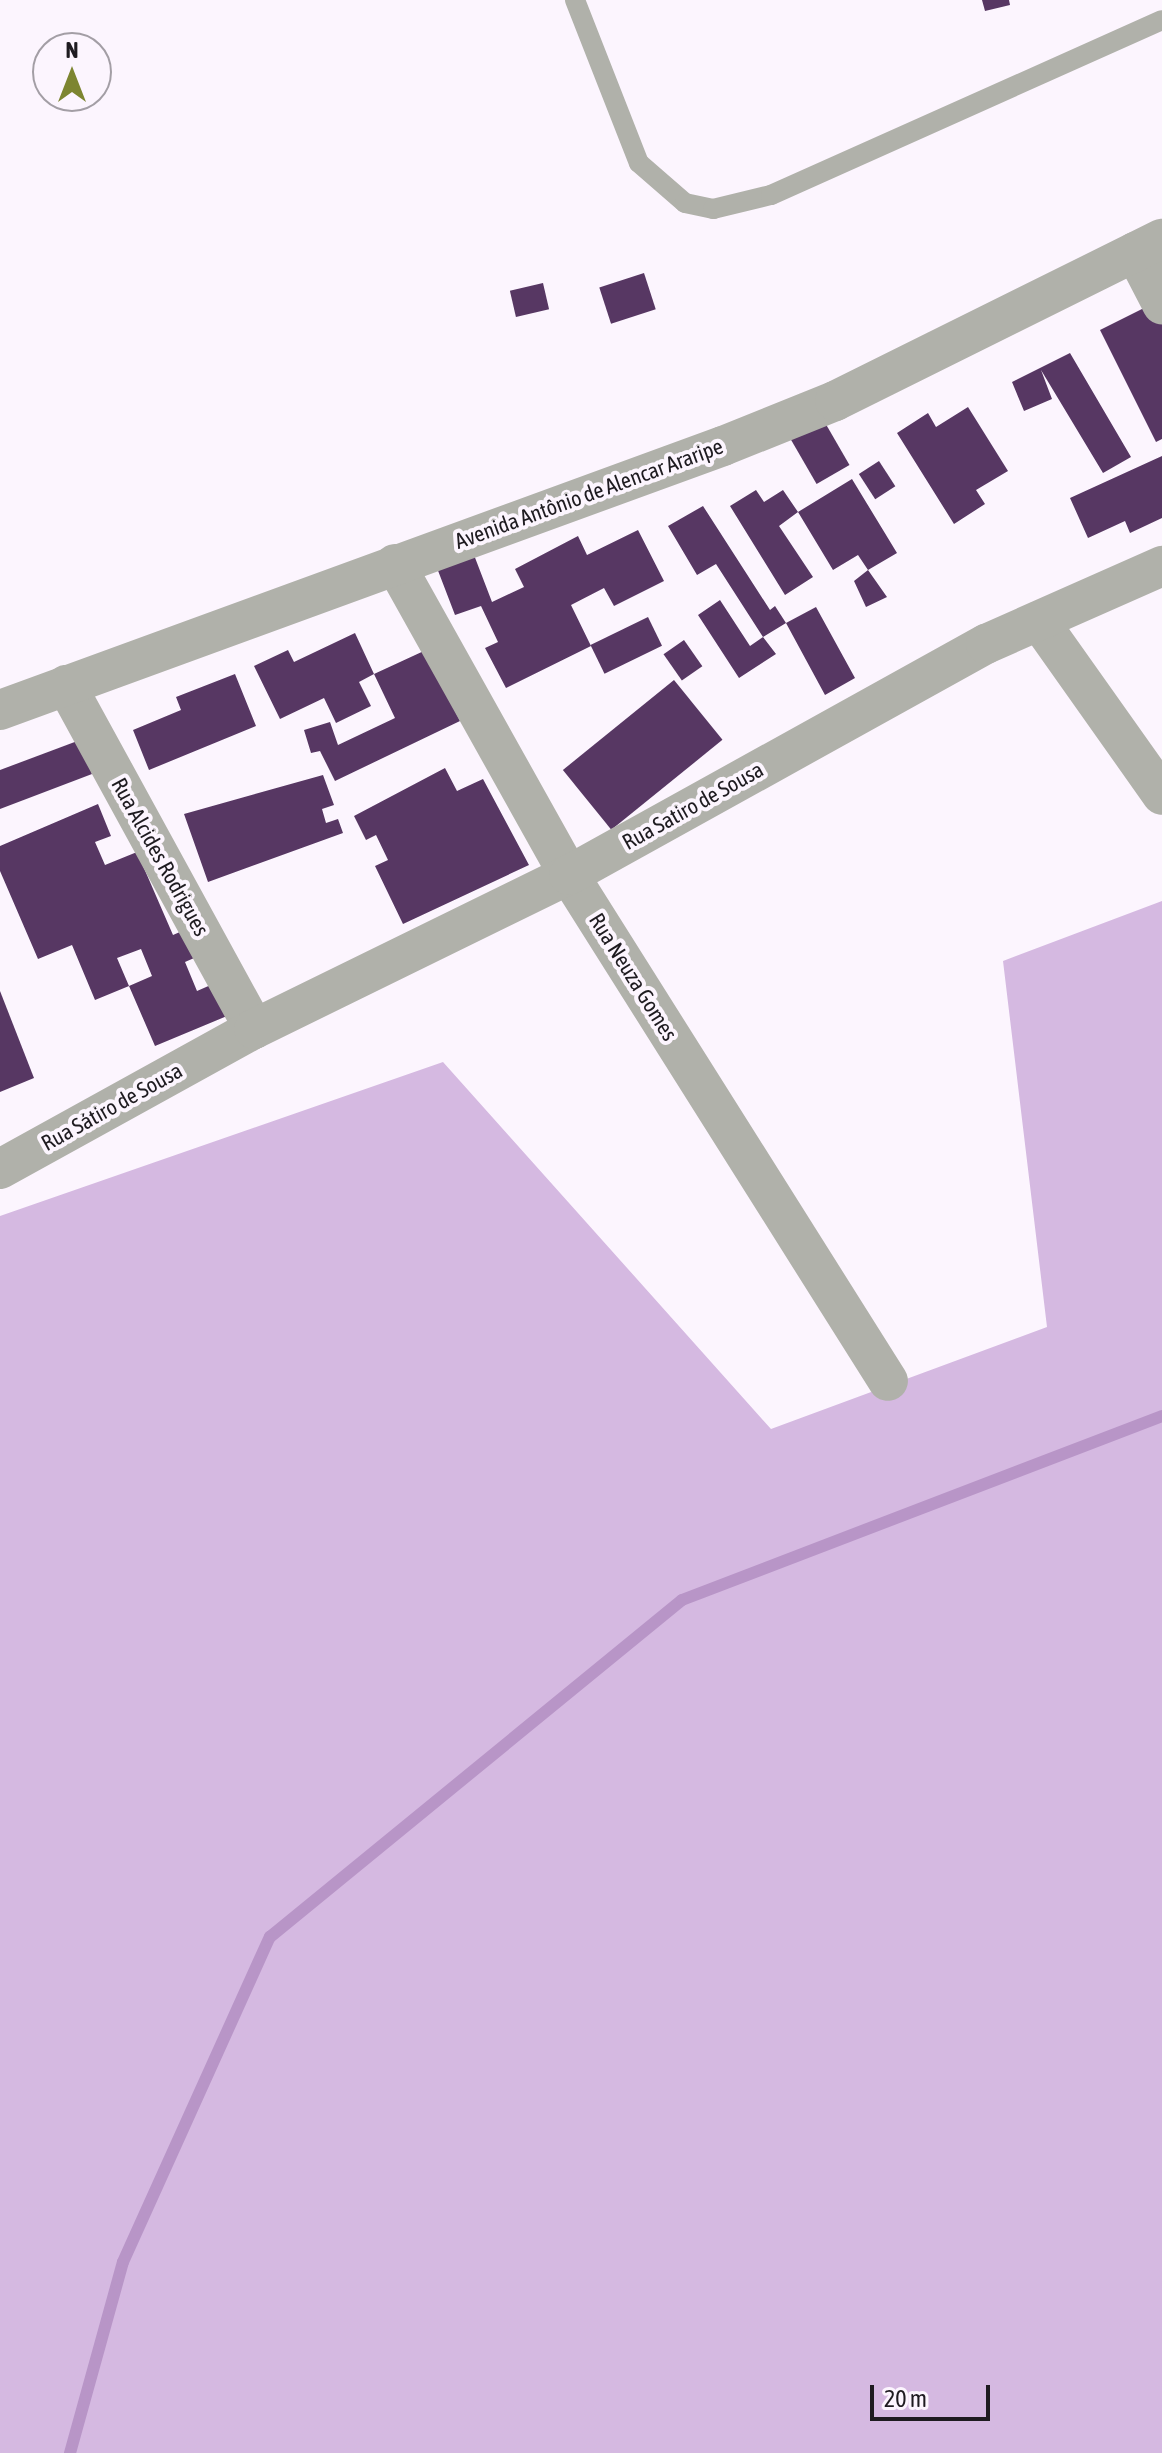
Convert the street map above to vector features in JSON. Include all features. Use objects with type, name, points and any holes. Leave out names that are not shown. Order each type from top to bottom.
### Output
[{"type":"street","points":[[1149,245],[1162,304]]},
{"type":"street","name":"Avenida Antônio de Alencar Araripe","points":[[0,710],[835,401],[1149,245]]},
{"type":"street","name":"Rua Neuza Gomes","points":[[395,564],[569,875],[888,1381]]},
{"type":"street","name":"Rua Satiro de Sousa","points":[[239,1037],[569,875],[1039,621],[1162,566]]},
{"type":"street","points":[[1039,621],[1162,795]]},
{"type":"street","name":"Rua Alcides Rodrigues","points":[[66,685],[239,1037]]},
{"type":"street","name":"Rua Sátiro de Sousa","points":[[0,1169],[239,1037]]},
{"type":"lane","points":[[575,0],[639,163],[685,203],[713,209],[771,195],[1162,20]]},
{"type":"shaded area","points":[[1162,901],[1162,2453],[0,2453],[0,1216],[443,1062],[771,1429],[1047,1327],[1003,961]]},
{"type":"building","points":[[982,0],[1009,0],[1010,5],[985,11]]},
{"type":"building","points":[[644,273],[656,309],[611,324],[599,288]]},
{"type":"building","points":[[543,283],[549,309],[516,317],[510,291]]},
{"type":"building","points":[[1162,299],[1162,439],[1156,442],[1100,330]]},
{"type":"building","points":[[1070,353],[1131,457],[1103,473],[1041,370],[1052,399],[1024,411],[1012,382]]},
{"type":"building","points":[[968,407],[1008,471],[976,490],[985,504],[954,524],[897,433],[928,413],[936,427]]},
{"type":"building","points":[[820,414],[850,465],[817,484],[787,433]]},
{"type":"building","points":[[1162,456],[1162,518],[1130,533],[1125,521],[1088,538],[1070,498]]},
{"type":"building","points":[[879,461],[895,486],[875,499],[859,474]]},
{"type":"building","points":[[852,479],[897,553],[868,570],[858,555],[833,570],[798,512]]},
{"type":"building","points":[[756,490],[764,502],[783,490],[798,512],[779,526],[813,577],[785,595],[730,506]]},
{"type":"building","points":[[703,506],[770,610],[775,606],[786,623],[763,637],[716,564],[697,575],[668,526]]},
{"type":"building","points":[[638,530],[664,581],[614,606],[604,588],[571,605],[591,646],[506,688],[485,648],[498,642],[481,606],[455,615],[437,568],[474,555],[492,602],[524,587],[515,569],[578,536],[587,555]]},
{"type":"building","points":[[868,570],[887,597],[866,607],[854,581]]},
{"type":"building","points":[[720,600],[750,646],[763,637],[776,654],[739,678],[698,615]]},
{"type":"building","points":[[816,607],[855,678],[825,695],[786,623]]},
{"type":"building","points":[[648,617],[662,646],[605,674],[590,645]]},
{"type":"building","points":[[355,633],[374,674],[359,682],[371,706],[336,723],[324,698],[280,719],[254,666],[288,650],[294,662]]},
{"type":"building","points":[[684,640],[702,666],[682,681],[664,654]]},
{"type":"building","points":[[426,650],[460,721],[335,781],[320,751],[311,753],[304,730],[330,722],[338,745],[395,718],[374,674]]},
{"type":"building","points":[[235,674],[256,726],[149,770],[133,730],[181,710],[176,697]]},
{"type":"building","points":[[674,680],[722,740],[611,830],[563,770]]},
{"type":"building","points":[[80,740],[92,774],[0,809],[0,770]]},
{"type":"building","points":[[445,768],[457,791],[483,779],[529,865],[403,924],[375,866],[388,860],[376,835],[366,840],[354,816]]},
{"type":"building","points":[[323,775],[334,805],[322,809],[326,823],[338,819],[343,833],[208,882],[184,814]]},
{"type":"building","points":[[98,804],[111,836],[95,842],[105,865],[137,852],[173,935],[189,928],[201,955],[185,962],[197,991],[213,984],[227,1016],[155,1046],[129,986],[95,1000],[72,945],[38,959],[0,871],[0,846]],"holes":[[[141,949],[152,976],[129,986],[117,958]]]},
{"type":"building","points":[[0,991],[34,1078],[0,1092]]},
{"type":"waterway","points":[[70,2453],[123,2262],[270,1937],[682,1600],[1162,1416]]}]
